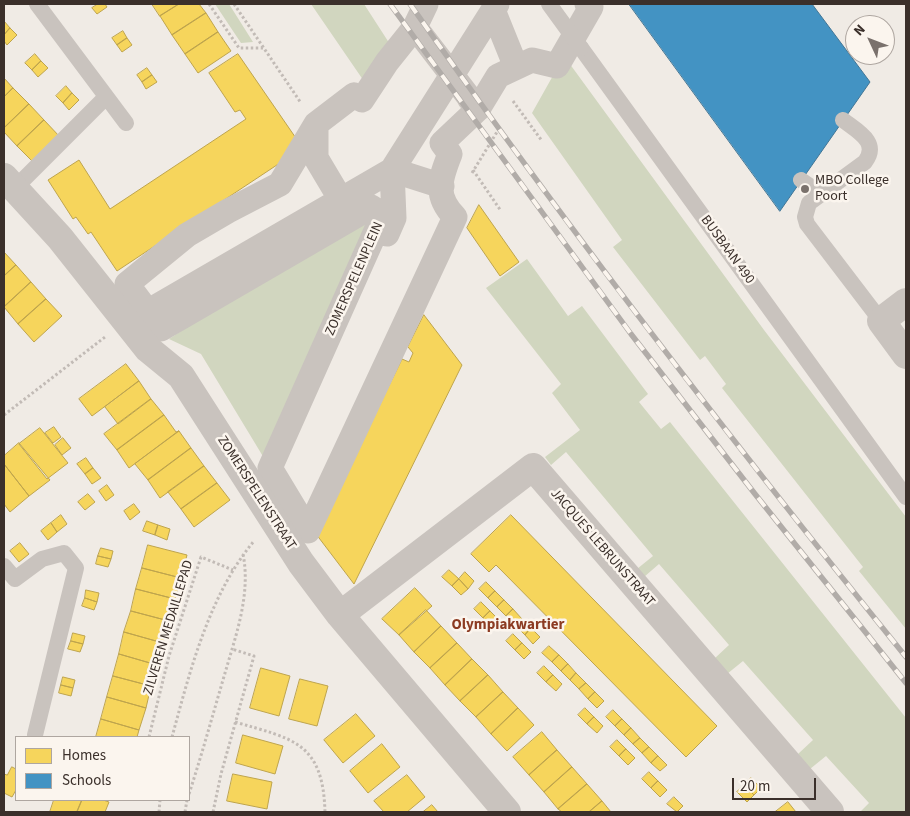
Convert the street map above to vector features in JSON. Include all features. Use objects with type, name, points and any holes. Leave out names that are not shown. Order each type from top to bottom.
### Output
[{"type":"street","points":[[426,4],[415,27],[478,109],[498,76],[532,60],[557,66],[591,7],[587,4]]},
{"type":"street","points":[[495,7],[516,67]]},
{"type":"street","points":[[136,317],[392,170],[495,7]]},
{"type":"street","name":"ZOMERSPELENPLEIN","points":[[415,27],[387,62],[362,100],[354,95],[316,124],[280,184],[228,211],[187,236],[127,284],[136,317],[161,329],[371,207],[383,215],[270,468],[308,531],[455,217],[444,206],[441,179],[450,154],[442,143],[478,109]]},
{"type":"street","points":[[316,124],[316,158],[341,200]]},
{"type":"street","points":[[392,170],[442,186]]},
{"type":"street","name":"ZOMERSPELENPLEIN","points":[[272,519],[281,486],[394,218],[392,170]]},
{"type":"street","name":"ZOMERSPELENSTRAAT","points":[[9,182],[136,317],[148,349],[181,376],[301,564],[340,615],[506,812]]},
{"type":"street","points":[[906,302],[881,321],[906,355]]},
{"type":"street","name":"JACQUES LEBRUNSTRAAT","points":[[340,615],[533,467],[830,812]]},
{"type":"lane","points":[[37,4],[126,123]]},
{"type":"lane","name":"BUSBAAN 490","points":[[549,4],[906,496]]},
{"type":"lane","points":[[9,182],[106,97]]},
{"type":"lane","points":[[843,120],[870,143],[870,153],[865,162],[809,202],[806,209],[807,224],[881,321]]},
{"type":"lane","points":[[801,180],[820,193]]},
{"type":"lane","points":[[4,566],[9,584],[42,559],[64,553],[76,568],[36,735]]},
{"type":"path","points":[[209,4],[239,48],[264,48]]},
{"type":"path","points":[[234,4],[316,124]]},
{"type":"path","points":[[514,103],[542,141]]},
{"type":"path","points":[[474,172],[501,211]]},
{"type":"path","points":[[4,415],[136,317]]},
{"type":"path","points":[[172,736],[185,689],[211,617],[232,570],[272,519]]},
{"type":"path","points":[[190,791],[232,649],[244,598],[247,572],[243,554]]},
{"type":"path","name":"ZILVEREN MEDAILLEPAD","points":[[149,736],[169,656],[201,557],[232,570]]},
{"type":"path","points":[[213,812],[235,722],[254,656],[232,649]]},
{"type":"path","points":[[235,722],[279,735],[302,746],[320,773],[325,812]]},
{"type":"green space","points":[[215,4],[229,4],[253,42],[241,43]]},
{"type":"green space","points":[[311,4],[364,4],[395,52],[370,90]]},
{"type":"green space","points":[[564,56],[764,330],[906,517],[906,629],[859,571],[863,567],[722,388],[726,384],[705,356],[700,360],[613,247],[622,240],[532,113]]},
{"type":"green space","points":[[371,207],[383,215],[270,468],[201,354],[169,339]]},
{"type":"green space","points":[[527,259],[568,316],[582,306],[648,394],[639,402],[661,429],[670,422],[906,718],[906,812],[860,812],[869,803],[826,756],[810,769],[798,754],[813,740],[743,661],[727,674],[714,659],[729,645],[659,564],[644,577],[637,569],[653,556],[566,452],[551,465],[545,457],[580,430],[552,393],[561,384],[486,288]]},
{"type":"building: Homes","points":[[98,4],[105,4],[107,7],[97,14],[92,8]]},
{"type":"building: Homes","points":[[152,4],[179,4],[160,16]]},
{"type":"building: Homes","points":[[179,4],[199,4],[206,13],[172,35],[160,16]]},
{"type":"building: Homes","points":[[206,13],[218,32],[185,54],[172,35]]},
{"type":"building: Homes","points":[[4,21],[10,28],[4,35]]},
{"type":"building: Homes","points":[[10,28],[17,35],[7,45],[4,41],[4,35]]},
{"type":"building: Homes","points":[[123,31],[127,38],[117,45],[112,38]]},
{"type":"building: Homes","points":[[218,32],[231,51],[198,73],[185,54]]},
{"type":"building: Homes","points":[[127,38],[132,45],[122,52],[117,45]]},
{"type":"building: Homes","points":[[35,54],[41,61],[32,70],[25,63]]},
{"type":"building: Homes","points":[[238,54],[300,144],[295,153],[117,271],[91,232],[88,234],[76,217],[73,219],[48,180],[79,160],[110,209],[246,119],[240,110],[235,112],[209,73]]},
{"type":"building: Homes","points":[[41,61],[48,68],[38,77],[32,70]]},
{"type":"building: Homes","points":[[147,68],[152,75],[142,82],[137,75]]},
{"type":"building: Homes","points":[[152,75],[157,82],[146,89],[142,82]]},
{"type":"building: Homes","points":[[4,78],[13,88],[4,97]]},
{"type":"building: Homes","points":[[66,86],[72,93],[63,103],[56,96]]},
{"type":"building: Homes","points":[[13,88],[29,104],[4,128],[4,97]]},
{"type":"building: Homes","points":[[72,93],[79,100],[69,110],[63,103]]},
{"type":"building: Homes","points":[[29,104],[44,120],[17,146],[4,132],[4,128]]},
{"type":"building: Homes","points":[[44,120],[60,137],[34,163],[17,146]]},
{"type":"building: Homes","points":[[479,205],[519,262],[500,276],[467,228]]},
{"type":"building: Homes","points":[[4,252],[16,265],[4,276]]},
{"type":"building: Homes","points":[[16,265],[31,282],[4,307],[4,276]]},
{"type":"building: Homes","points":[[31,282],[46,299],[18,324],[4,307]]},
{"type":"building: Homes","points":[[46,299],[62,316],[34,342],[18,324]]},
{"type":"building: Homes","points":[[424,315],[462,365],[354,584],[316,534],[402,359],[409,362],[413,353],[408,347]]},
{"type":"building: Homes","points":[[126,364],[139,381],[92,416],[79,399]]},
{"type":"building: Homes","points":[[139,381],[151,399],[118,424],[105,407]]},
{"type":"building: Homes","points":[[151,399],[164,415],[117,450],[104,434]]},
{"type":"building: Homes","points":[[164,415],[176,432],[179,431],[129,468],[117,450]]},
{"type":"building: Homes","points":[[54,427],[61,437],[53,443],[45,433]]},
{"type":"building: Homes","points":[[40,428],[68,463],[47,479],[19,444]]},
{"type":"building: Homes","points":[[179,431],[191,448],[148,480],[135,464]]},
{"type":"building: Homes","points":[[63,438],[71,448],[62,455],[55,445]]},
{"type":"building: Homes","points":[[19,443],[50,480],[29,496],[4,464],[4,456]]},
{"type":"building: Homes","points":[[191,448],[204,466],[160,498],[148,480]]},
{"type":"building: Homes","points":[[86,458],[93,468],[85,474],[77,464]]},
{"type":"building: Homes","points":[[4,464],[29,496],[10,512],[4,504]]},
{"type":"building: Homes","points":[[204,466],[217,483],[181,509],[168,492]]},
{"type":"building: Homes","points":[[93,468],[101,478],[92,484],[85,474]]},
{"type":"building: Homes","points":[[217,483],[230,500],[194,527],[181,509]]},
{"type":"building: Homes","points":[[107,485],[114,495],[106,501],[99,491]]},
{"type":"building: Homes","points":[[88,494],[95,502],[85,510],[78,502]]},
{"type":"building: Homes","points":[[134,504],[140,512],[130,520],[124,511]]},
{"type":"building: Homes","points":[[61,515],[67,524],[57,532],[51,523]]},
{"type":"building: Homes","points":[[511,515],[717,726],[686,757],[496,565],[489,572],[471,554]]},
{"type":"building: Homes","points":[[147,521],[158,525],[155,535],[143,531]]},
{"type":"building: Homes","points":[[51,523],[57,532],[48,540],[41,531]]},
{"type":"building: Homes","points":[[158,525],[170,529],[167,540],[155,535]]},
{"type":"building: Homes","points":[[20,543],[29,554],[19,562],[10,551]]},
{"type":"building: Homes","points":[[148,545],[187,555],[181,578],[142,568]]},
{"type":"building: Homes","points":[[101,548],[113,551],[111,559],[98,556]]},
{"type":"building: Homes","points":[[98,556],[111,559],[108,567],[96,564]]},
{"type":"building: Homes","points":[[142,568],[181,578],[175,599],[136,589]]},
{"type":"building: Homes","points":[[449,570],[459,579],[452,586],[442,577]]},
{"type":"building: Homes","points":[[465,572],[474,581],[468,589],[459,579]]},
{"type":"building: Homes","points":[[459,579],[468,589],[461,595],[452,586]]},
{"type":"building: Homes","points":[[486,582],[495,591],[488,598],[479,589]]},
{"type":"building: Homes","points":[[415,588],[432,606],[399,635],[382,619]]},
{"type":"building: Homes","points":[[136,589],[175,599],[169,621],[131,611]]},
{"type":"building: Homes","points":[[86,590],[99,593],[97,602],[85,598]]},
{"type":"building: Homes","points":[[495,591],[504,600],[497,607],[488,598]]},
{"type":"building: Homes","points":[[85,598],[97,602],[94,610],[82,606]]},
{"type":"building: Homes","points":[[504,600],[513,609],[506,616],[497,607]]},
{"type":"building: Homes","points":[[481,602],[490,611],[483,618],[474,609]]},
{"type":"building: Homes","points":[[513,609],[522,619],[515,625],[506,616]]},
{"type":"building: Homes","points":[[426,610],[441,626],[414,652],[399,635]]},
{"type":"building: Homes","points":[[131,611],[169,621],[163,643],[124,632]]},
{"type":"building: Homes","points":[[490,611],[499,620],[492,627],[483,618]]},
{"type":"building: Homes","points":[[522,619],[531,628],[525,635],[515,625]]},
{"type":"building: Homes","points":[[441,626],[457,643],[430,668],[414,652]]},
{"type":"building: Homes","points":[[531,628],[540,637],[533,644],[525,635]]},
{"type":"building: Homes","points":[[124,632],[163,643],[157,665],[119,654]]},
{"type":"building: Homes","points":[[73,633],[85,636],[83,644],[71,641]]},
{"type":"building: Homes","points":[[513,634],[522,643],[515,650],[506,641]]},
{"type":"building: Homes","points":[[71,641],[83,644],[80,652],[68,649]]},
{"type":"building: Homes","points":[[457,643],[472,659],[445,685],[430,668]]},
{"type":"building: Homes","points":[[522,643],[531,652],[524,659],[515,650]]},
{"type":"building: Homes","points":[[549,646],[559,655],[552,662],[542,653]]},
{"type":"building: Homes","points":[[119,654],[157,665],[151,686],[113,676]]},
{"type":"building: Homes","points":[[559,655],[568,664],[561,671],[552,662]]},
{"type":"building: Homes","points":[[472,659],[488,675],[460,701],[445,685]]},
{"type":"building: Homes","points":[[568,664],[576,673],[570,680],[561,671]]},
{"type":"building: Homes","points":[[544,666],[553,675],[546,682],[537,673]]},
{"type":"building: Homes","points":[[261,668],[290,676],[279,716],[250,708]]},
{"type":"building: Homes","points":[[576,673],[586,683],[579,689],[570,680]]},
{"type":"building: Homes","points":[[488,675],[503,692],[476,717],[460,701]]},
{"type":"building: Homes","points":[[553,675],[562,684],[556,691],[546,682]]},
{"type":"building: Homes","points":[[113,676],[151,686],[146,708],[107,697]]},
{"type":"building: Homes","points":[[63,677],[75,680],[73,688],[61,685]]},
{"type":"building: Homes","points":[[300,679],[328,686],[317,726],[289,719]]},
{"type":"building: Homes","points":[[586,683],[595,692],[588,699],[579,689]]},
{"type":"building: Homes","points":[[61,685],[73,688],[71,696],[59,693]]},
{"type":"building: Homes","points":[[503,692],[518,708],[491,734],[476,717]]},
{"type":"building: Homes","points":[[595,692],[604,701],[597,708],[588,699]]},
{"type":"building: Homes","points":[[107,697],[146,708],[139,730],[101,719]]},
{"type":"building: Homes","points":[[518,708],[534,725],[507,751],[491,734]]},
{"type":"building: Homes","points":[[585,708],[594,717],[587,724],[578,715]]},
{"type":"building: Homes","points":[[613,710],[622,719],[615,726],[606,717]]},
{"type":"building: Homes","points":[[356,714],[375,736],[343,763],[324,740]]},
{"type":"building: Homes","points":[[594,717],[603,726],[597,733],[587,724]]},
{"type":"building: Homes","points":[[101,719],[139,730],[137,736],[96,736]]},
{"type":"building: Homes","points":[[622,719],[631,728],[624,735],[615,726]]},
{"type":"building: Homes","points":[[631,728],[640,738],[633,744],[624,735]]},
{"type":"building: Homes","points":[[542,732],[557,750],[529,775],[513,757]]},
{"type":"building: Homes","points":[[243,735],[283,746],[275,774],[236,763]]},
{"type":"building: Homes","points":[[640,738],[649,747],[642,753],[633,744]]},
{"type":"building: Homes","points":[[617,740],[626,749],[619,756],[610,747]]},
{"type":"building: Homes","points":[[382,744],[400,767],[368,793],[350,771]]},
{"type":"building: Homes","points":[[649,747],[658,756],[651,763],[642,753]]},
{"type":"building: Homes","points":[[626,749],[635,758],[628,765],[619,756]]},
{"type":"building: Homes","points":[[557,750],[572,767],[544,792],[529,775]]},
{"type":"building: Homes","points":[[658,756],[667,765],[660,771],[651,763]]},
{"type":"building: Homes","points":[[12,767],[15,768],[15,792],[12,797],[4,793],[4,774],[7,775]]},
{"type":"building: Homes","points":[[572,767],[587,784],[558,809],[544,792]]},
{"type":"building: Homes","points":[[649,772],[658,781],[651,788],[642,779]]},
{"type":"building: Homes","points":[[233,774],[272,782],[267,809],[227,801]]},
{"type":"building: Homes","points":[[407,775],[425,797],[407,812],[384,812],[374,801]]},
{"type":"building: Homes","points":[[751,778],[761,788],[754,795],[744,785]]},
{"type":"building: Homes","points":[[658,781],[667,790],[660,797],[651,788]]},
{"type":"building: Homes","points":[[587,784],[602,801],[589,812],[562,812],[558,809]]},
{"type":"building: Homes","points":[[744,785],[754,795],[747,802],[737,792]]},
{"type":"building: Homes","points":[[674,797],[683,806],[677,812],[667,804]]},
{"type":"building: Homes","points":[[54,801],[82,801],[77,812],[50,812]]},
{"type":"building: Homes","points":[[82,801],[109,802],[105,812],[77,812]]},
{"type":"building: Homes","points":[[602,801],[611,812],[589,812]]},
{"type":"building: Homes","points":[[788,802],[796,812],[775,812]]},
{"type":"building: Homes","points":[[432,805],[438,812],[423,812]]},
{"type":"building: Schools","points":[[629,4],[812,4],[845,48],[845,65],[857,65],[870,82],[780,211]]},
{"type":"railway","points":[[390,4],[631,334],[755,494],[906,683]]},
{"type":"railway","points":[[410,4],[469,88],[652,335],[906,657]]},
{"type":"place","name":"MBO College Poort","points":[[805,189]]},
{"type":"district","name":"Olympiakwartier","points":[[508,626]]}]
